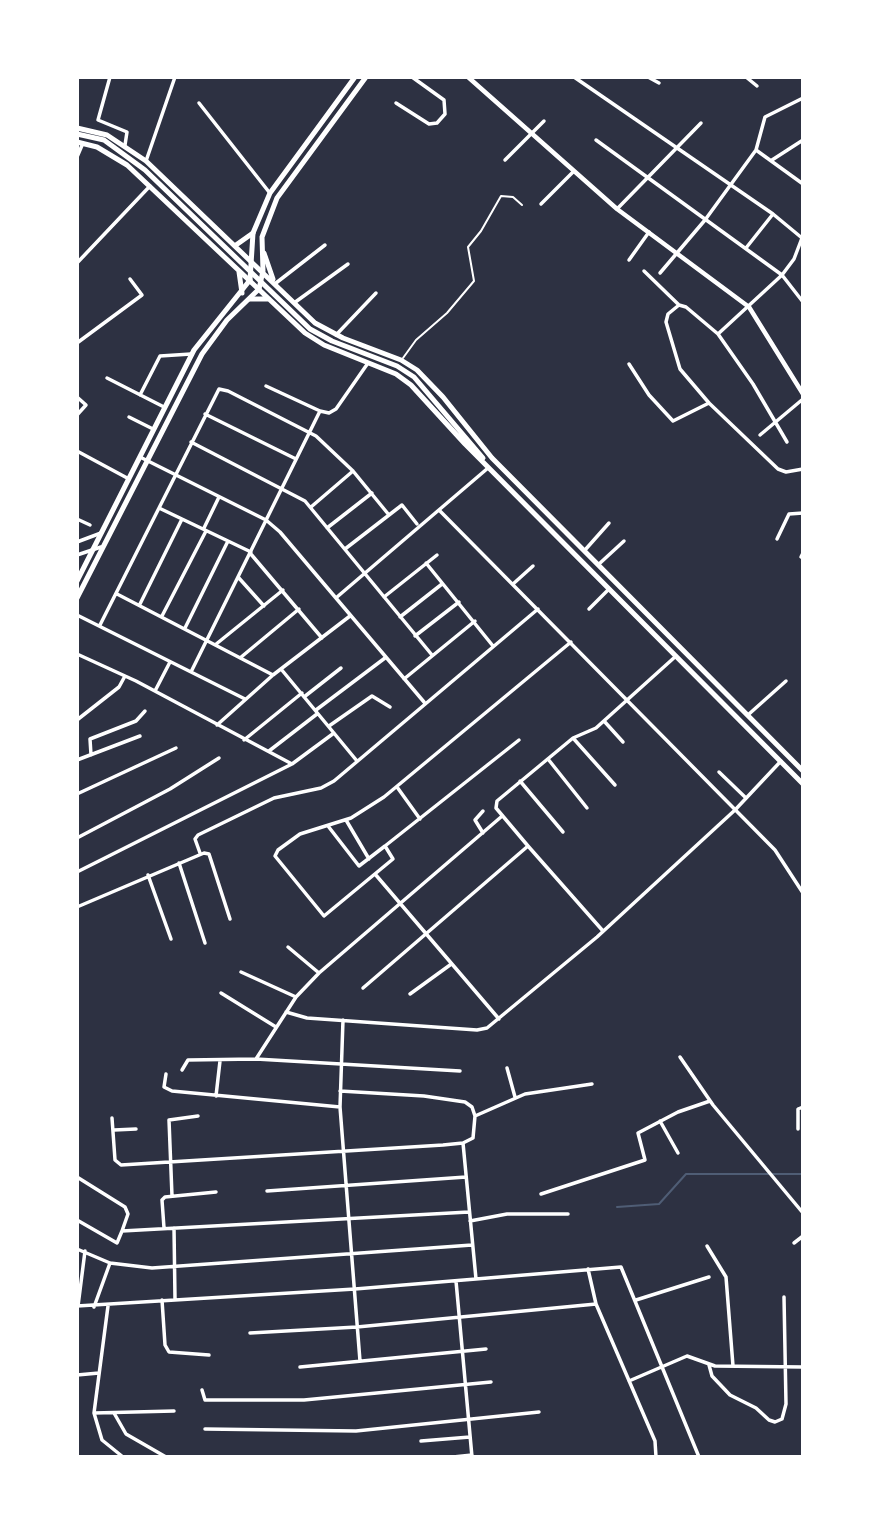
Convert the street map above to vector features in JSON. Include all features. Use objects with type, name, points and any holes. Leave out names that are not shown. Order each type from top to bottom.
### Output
[{"type":"main road","points":[[77,581],[192,354],[212,325],[242,293],[250,280],[254,262],[253,233],[270,193],[355,77]]},
{"type":"main road","points":[[77,598],[212,337],[259,289],[263,271],[262,237],[277,198],[366,77]]},
{"type":"main road","points":[[77,128],[107,135],[146,161],[254,262],[314,323],[336,335],[401,360],[430,382],[492,458],[803,771]]},
{"type":"main road","points":[[77,134],[104,140],[145,170],[310,329],[332,341],[397,366],[414,377],[476,447],[488,465]]},
{"type":"main road","points":[[80,142],[112,155],[150,186],[315,339],[411,385],[803,784]]},
{"type":"main road","points":[[180,214],[190,202]]},
{"type":"main road","points":[[236,245],[253,233]]},
{"type":"main road","points":[[264,253],[275,283]]},
{"type":"main road","points":[[238,270],[242,293]]},
{"type":"main road","points":[[250,299],[269,299]]},
{"type":"main road","points":[[476,447],[492,458]]},
{"type":"street","points":[[110,77],[98,120],[128,132],[125,145]]},
{"type":"street","points":[[146,161],[175,77]]},
{"type":"street","points":[[396,103],[429,124],[437,123],[445,114],[444,100],[412,77]]},
{"type":"street","points":[[468,77],[617,209],[749,307],[803,396],[760,435]]},
{"type":"street","points":[[574,77],[773,214],[792,228],[803,242],[782,275],[718,334]]},
{"type":"street","points":[[648,77],[659,83]]},
{"type":"street","points":[[746,77],[757,86]]},
{"type":"street","points":[[660,273],[705,220],[756,150],[765,117],[803,99]]},
{"type":"street","points":[[199,103],[270,193]]},
{"type":"street","points":[[505,160],[544,121]]},
{"type":"street","points":[[617,209],[701,123]]},
{"type":"street","points":[[596,140],[782,275],[803,302]]},
{"type":"street","points":[[772,160],[803,141]]},
{"type":"street","points":[[77,157],[80,142]]},
{"type":"street","points":[[756,150],[803,184]]},
{"type":"street","points":[[541,204],[573,172]]},
{"type":"street","points":[[77,263],[150,186]]},
{"type":"street","points":[[746,249],[773,214]]},
{"type":"street","points":[[629,260],[649,232]]},
{"type":"street","points":[[275,283],[325,245]]},
{"type":"street","points":[[294,303],[348,264]]},
{"type":"street","points":[[645,271],[679,305],[718,334],[753,384],[787,442]]},
{"type":"street","points":[[77,343],[142,295],[130,279]]},
{"type":"street","points":[[336,335],[376,293]]},
{"type":"street","points":[[679,305],[668,314],[666,320],[675,357],[684,376],[778,469],[786,472],[803,470]]},
{"type":"street","points":[[140,395],[160,356],[192,354]]},
{"type":"street","points":[[266,386],[329,413],[336,409],[368,363]]},
{"type":"street","points":[[629,364],[649,395],[676,422],[709,403]]},
{"type":"street","points":[[107,378],[164,407]]},
{"type":"street","points":[[100,625],[217,391],[228,391],[309,431],[353,471],[389,515]]},
{"type":"street","points":[[77,397],[86,405],[77,415]]},
{"type":"street","points":[[191,672],[320,411]]},
{"type":"street","points":[[205,414],[296,459]]},
{"type":"street","points":[[129,417],[153,429]]},
{"type":"street","points":[[191,442],[282,486],[312,507],[432,655]]},
{"type":"street","points":[[77,451],[129,480]]},
{"type":"street","points":[[140,457],[266,520],[304,557],[424,702]]},
{"type":"street","points":[[337,597],[488,465]]},
{"type":"street","points":[[312,507],[353,471]]},
{"type":"street","points":[[327,528],[372,493]]},
{"type":"street","points":[[162,616],[219,497]]},
{"type":"street","points":[[345,549],[402,505],[417,524]]},
{"type":"street","points":[[159,508],[251,552],[322,638]]},
{"type":"street","points":[[439,510],[775,850],[803,893]]},
{"type":"street","points":[[777,540],[789,514],[803,513]]},
{"type":"street","points":[[77,519],[90,525]]},
{"type":"street","points":[[140,604],[182,519]]},
{"type":"street","points":[[585,550],[609,523]]},
{"type":"street","points":[[77,541],[101,533]]},
{"type":"street","points":[[185,628],[228,541]]},
{"type":"street","points":[[589,568],[624,541]]},
{"type":"street","points":[[77,555],[103,546]]},
{"type":"street","points":[[384,597],[437,555]]},
{"type":"street","points":[[426,563],[494,646]]},
{"type":"street","points":[[513,584],[533,566]]},
{"type":"street","points":[[238,577],[264,606]]},
{"type":"street","points":[[400,617],[442,584]]},
{"type":"street","points":[[589,609],[610,588]]},
{"type":"street","points":[[215,645],[283,590]]},
{"type":"street","points":[[117,594],[273,675]]},
{"type":"street","points":[[415,636],[459,602]]},
{"type":"street","points":[[240,658],[299,609]]},
{"type":"street","points":[[200,853],[195,839],[198,835],[274,798],[329,785],[424,702],[538,609]]},
{"type":"street","points":[[77,615],[245,699]]},
{"type":"street","points":[[217,725],[273,675],[351,616]]},
{"type":"street","points":[[404,679],[475,621]]},
{"type":"street","points":[[385,846],[393,859],[324,916],[276,853],[300,834],[346,820],[397,787],[571,642]]},
{"type":"street","points":[[77,654],[155,691],[292,764]]},
{"type":"street","points":[[603,931],[502,817],[496,807],[497,802],[573,738],[594,730],[676,656]]},
{"type":"street","points":[[269,751],[385,658]]},
{"type":"street","points":[[155,691],[170,662]]},
{"type":"street","points":[[244,740],[341,668]]},
{"type":"street","points":[[281,669],[357,761]]},
{"type":"street","points":[[77,720],[119,687],[125,676]]},
{"type":"street","points":[[749,715],[786,681]]},
{"type":"street","points":[[329,726],[372,696],[390,707]]},
{"type":"street","points":[[91,755],[90,739],[136,721],[145,711]]},
{"type":"street","points":[[604,721],[623,742]]},
{"type":"street","points":[[77,872],[292,764],[334,733]]},
{"type":"street","points":[[77,760],[140,736]]},
{"type":"street","points":[[573,738],[615,785]]},
{"type":"street","points":[[328,826],[359,866],[519,740]]},
{"type":"street","points":[[77,794],[176,748]]},
{"type":"street","points":[[77,838],[170,789],[219,758]]},
{"type":"street","points":[[548,760],[587,808]]},
{"type":"street","points":[[286,1012],[307,1018],[477,1030],[488,1028],[597,937],[735,810],[781,761]]},
{"type":"street","points":[[719,772],[746,798]]},
{"type":"street","points":[[520,781],[563,832]]},
{"type":"street","points":[[397,787],[420,820]]},
{"type":"street","points":[[483,811],[475,821],[483,833]]},
{"type":"street","points":[[256,1059],[296,998],[319,973],[502,817]]},
{"type":"street","points":[[346,820],[369,859]]},
{"type":"street","points":[[363,988],[528,846]]},
{"type":"street","points":[[77,907],[200,853],[209,854],[229,919]]},
{"type":"street","points":[[179,863],[205,943]]},
{"type":"street","points":[[375,874],[425,936],[499,1019]]},
{"type":"street","points":[[148,876],[171,939]]},
{"type":"street","points":[[288,947],[319,973]]},
{"type":"street","points":[[410,994],[450,965]]},
{"type":"street","points":[[241,972],[296,998]]},
{"type":"street","points":[[221,993],[276,1027]]},
{"type":"street","points":[[343,1020],[340,1107],[360,1361]]},
{"type":"street","points":[[680,1057],[710,1101],[803,1213]]},
{"type":"street","points":[[182,1070],[188,1060],[256,1059],[460,1071]]},
{"type":"street","points":[[216,1096],[220,1061]]},
{"type":"street","points":[[507,1068],[515,1097]]},
{"type":"street","points":[[166,1074],[164,1087],[172,1091],[340,1107]]},
{"type":"street","points":[[475,1115],[515,1097],[592,1084]]},
{"type":"street","points":[[112,1118],[115,1160],[121,1165],[471,1141],[475,1115],[471,1106],[457,1100],[340,1091]]},
{"type":"street","points":[[541,1194],[645,1160],[638,1133],[710,1101]]},
{"type":"street","points":[[797,1129],[798,1109],[803,1107]]},
{"type":"street","points":[[172,1196],[169,1121],[198,1116]]},
{"type":"street","points":[[660,1121],[678,1153]]},
{"type":"street","points":[[113,1130],[136,1129]]},
{"type":"street","points":[[463,1143],[476,1279]]},
{"type":"street","points":[[77,1177],[125,1207],[128,1214],[117,1243],[77,1220]]},
{"type":"street","points":[[267,1191],[466,1177]]},
{"type":"street","points":[[164,1228],[162,1200],[172,1196],[216,1192]]},
{"type":"street","points":[[122,1231],[469,1212]]},
{"type":"street","points":[[470,1221],[506,1214],[568,1213]]},
{"type":"street","points":[[174,1228],[175,1299]]},
{"type":"street","points":[[794,1242],[803,1236]]},
{"type":"street","points":[[77,1249],[110,1263],[174,1267],[472,1245]]},
{"type":"street","points":[[707,1246],[726,1277],[733,1366]]},
{"type":"street","points":[[85,1251],[78,1306],[94,1307],[622,1267],[699,1457]]},
{"type":"street","points":[[94,1307],[110,1263]]},
{"type":"street","points":[[588,1269],[596,1304],[655,1441],[656,1457]]},
{"type":"street","points":[[636,1300],[709,1277]]},
{"type":"street","points":[[453,1457],[472,1456],[456,1281]]},
{"type":"street","points":[[709,1364],[712,1376],[720,1386],[775,1422],[782,1419],[786,1404],[784,1297]]},
{"type":"street","points":[[162,1300],[169,1352],[209,1355]]},
{"type":"street","points":[[250,1333],[357,1327],[596,1304]]},
{"type":"street","points":[[108,1306],[94,1413],[103,1440],[123,1457]]},
{"type":"street","points":[[300,1367],[486,1349]]},
{"type":"street","points":[[629,1381],[687,1356],[709,1364],[803,1367]]},
{"type":"street","points":[[77,1375],[99,1373]]},
{"type":"street","points":[[202,1390],[205,1400],[304,1400],[378,1395],[491,1382]]},
{"type":"street","points":[[94,1413],[174,1411]]},
{"type":"street","points":[[205,1429],[356,1431],[539,1412]]},
{"type":"street","points":[[114,1413],[128,1435],[166,1457]]},
{"type":"street","points":[[421,1441],[470,1437]]},
{"type":"lane","points":[[401,360],[416,340],[451,309],[475,279],[468,247],[481,231],[501,196],[513,197],[522,205]]},
{"type":"waterway","points":[[617,1207],[659,1204],[686,1174],[803,1174]]}]
